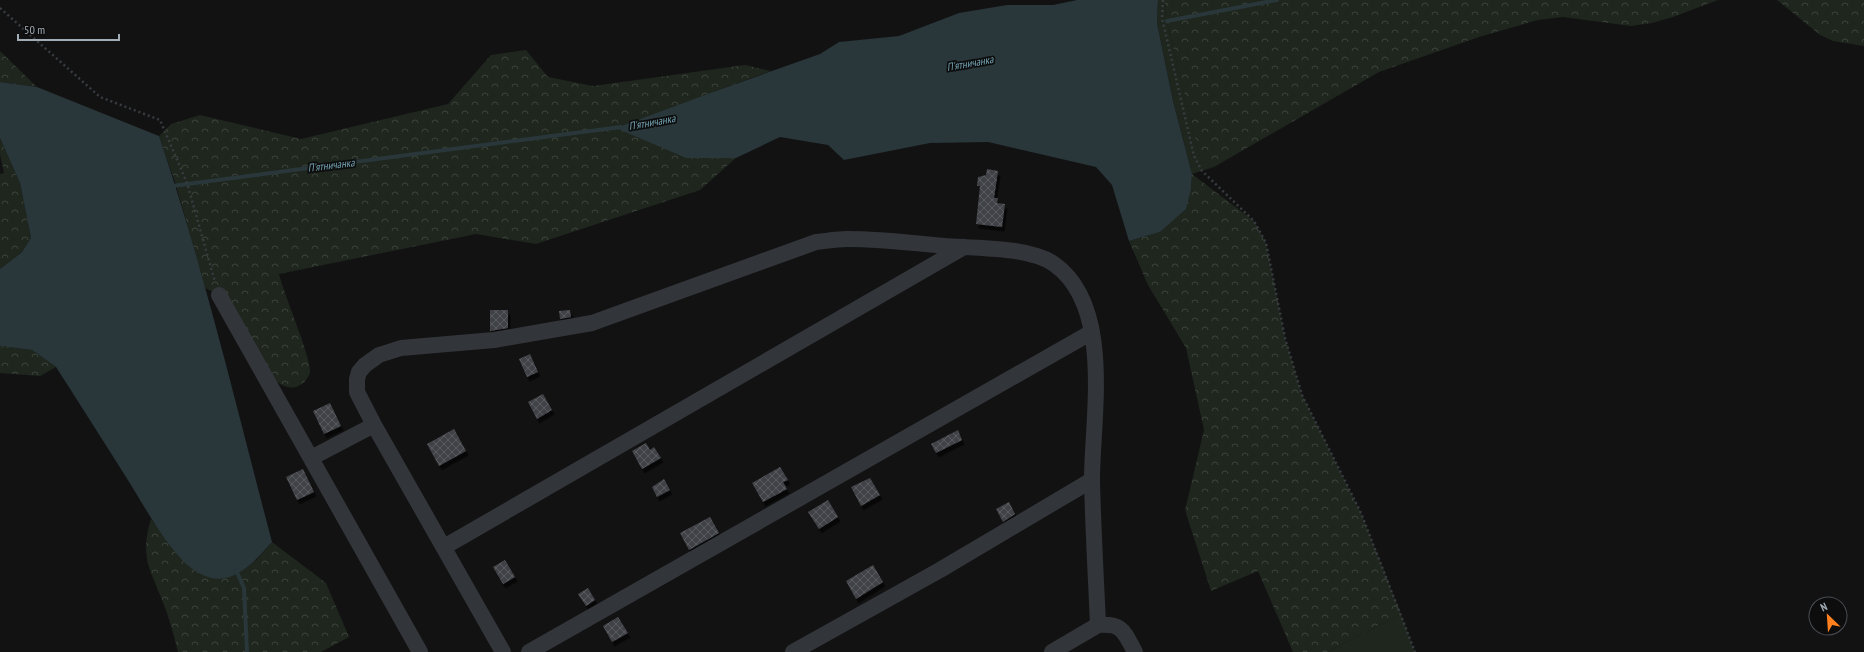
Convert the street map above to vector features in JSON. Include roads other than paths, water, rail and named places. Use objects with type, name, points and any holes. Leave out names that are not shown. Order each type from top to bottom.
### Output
[{"type":"street","points":[[503,652],[374,425],[357,392],[357,378],[359,372],[365,365],[379,355],[416,346],[494,340],[592,323],[816,242],[845,239],[1000,249],[1042,257],[1055,264],[1069,279],[1080,296],[1089,316],[1096,369],[1092,480],[1098,625]]},
{"type":"street","points":[[444,547],[964,247]]},
{"type":"street","points":[[219,295],[420,652]]},
{"type":"street","points":[[528,652],[1092,332]]},
{"type":"street","points":[[311,458],[374,425]]},
{"type":"street","points":[[793,652],[940,570],[1092,480]]},
{"type":"street","points":[[1052,652],[1098,625],[1112,624],[1120,628],[1135,652]]},
{"type":"water","points":[[1077,0],[1158,0],[1157,23],[1173,101],[1192,174],[1191,189],[1186,209],[1160,232],[1129,241],[1112,185],[1096,167],[988,142],[930,143],[844,160],[828,145],[780,137],[736,158],[686,158],[616,128],[820,54],[839,42],[899,36],[959,13],[1007,5],[1053,5]]},
{"type":"water","points":[[0,82],[37,87],[159,136],[191,236],[272,542],[249,566],[235,575],[214,579],[195,571],[184,562],[155,525],[122,470],[56,367],[32,350],[0,346],[0,269],[22,252],[31,238],[20,183],[0,138]]},
{"type":"waterway","name":"П'ятничанка","points":[[1167,21],[1277,0]]},
{"type":"waterway","name":"П'ятничанка","points":[[172,186],[621,127]]},
{"type":"waterway","points":[[236,570],[244,588],[247,652]]}]
